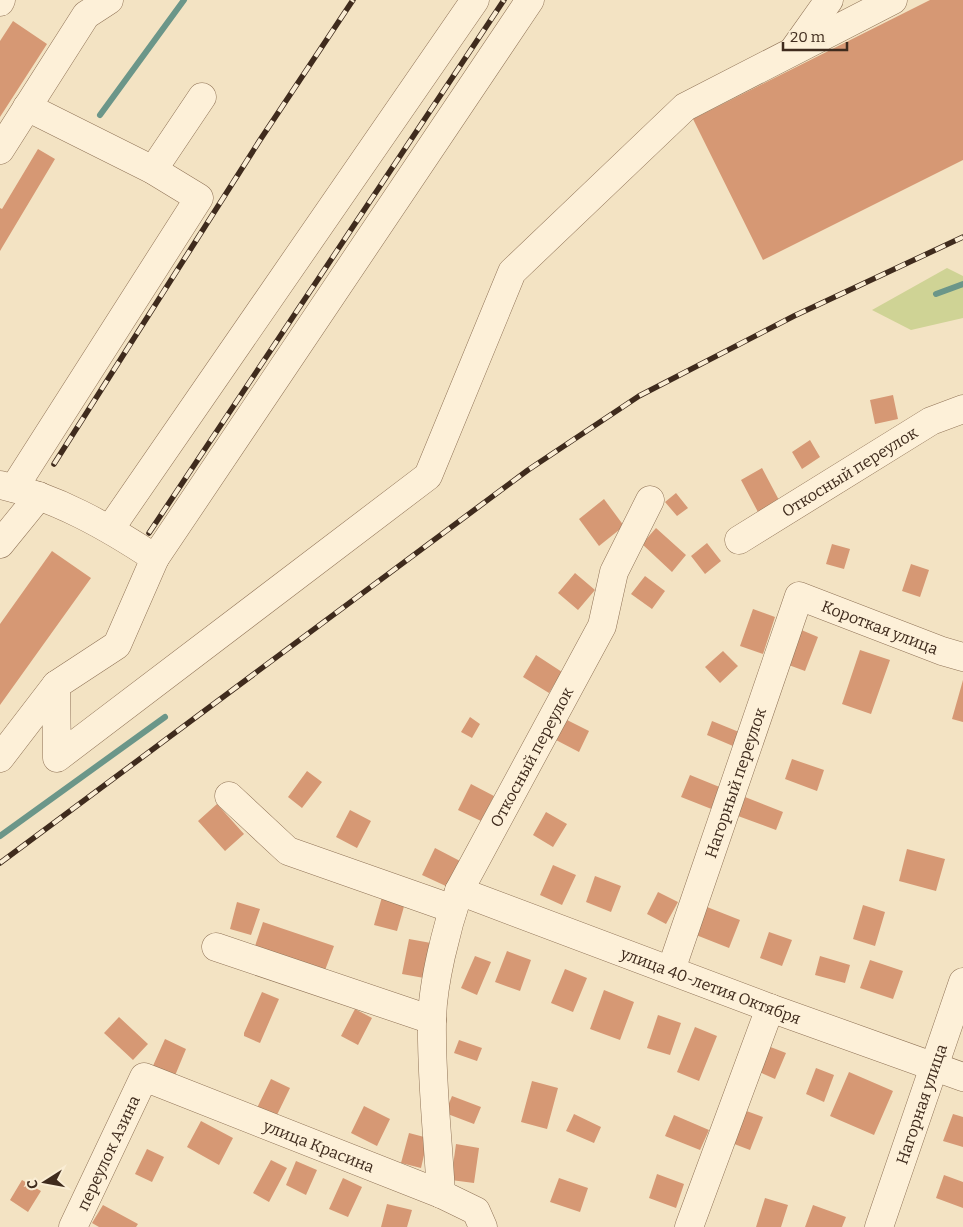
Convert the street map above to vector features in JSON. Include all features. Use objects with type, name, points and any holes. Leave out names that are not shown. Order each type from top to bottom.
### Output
[{"type":"street","points":[[0,150],[86,15],[109,0]]},
{"type":"street","points":[[110,528],[475,0]]},
{"type":"street","points":[[0,758],[56,685],[117,645],[155,558],[530,0]]},
{"type":"street","points":[[56,685],[57,758],[428,476],[512,272],[685,107],[893,0]]},
{"type":"street","points":[[792,52],[818,4]]},
{"type":"street","points":[[152,170],[202,97]]},
{"type":"street","points":[[0,544],[17,490],[199,198],[152,170],[27,107]]},
{"type":"street","name":"Откосный переулок","points":[[739,540],[931,421],[963,409]]},
{"type":"street","points":[[17,490],[110,528],[155,558]]},
{"type":"street","name":"Откосный переулок","points":[[441,1194],[432,1020],[437,982],[456,900],[602,626],[614,572],[650,500]]},
{"type":"street","name":"Короткая улица","points":[[799,596],[942,651],[963,657]]},
{"type":"street","name":"Нагорный переулок","points":[[671,970],[799,596]]},
{"type":"street","name":"улица 40-летия Октября","points":[[229,796],[288,851],[456,900],[671,970],[770,1008],[963,1077]]},
{"type":"street","points":[[216,947],[432,1020]]},
{"type":"street","name":"Нагорная улица","points":[[880,1227],[963,982]]},
{"type":"street","points":[[689,1227],[770,1008]]},
{"type":"street","name":"улица Красина","points":[[144,1077],[441,1194],[476,1211],[484,1227]]},
{"type":"street","name":"переулок Азина","points":[[73,1227],[144,1077]]},
{"type":"green space","points":[[947,268],[963,276],[963,318],[911,330],[872,310]]},
{"type":"building","points":[[930,0],[963,0],[963,160],[763,260],[693,119]]},
{"type":"building","points":[[13,21],[47,44],[0,117],[0,41]]},
{"type":"building","points":[[38,149],[55,159],[0,251],[0,208],[2,209]]},
{"type":"building","points":[[893,395],[898,419],[875,424],[870,400]]},
{"type":"building","points":[[810,440],[820,457],[802,469],[792,452]]},
{"type":"building","points":[[762,468],[780,502],[759,514],[741,480]]},
{"type":"building","points":[[676,493],[688,508],[677,516],[665,502]]},
{"type":"building","points":[[604,499],[624,526],[599,546],[579,519]]},
{"type":"building","points":[[656,528],[686,555],[672,572],[642,544]]},
{"type":"building","points":[[707,543],[721,561],[705,574],[691,556]]},
{"type":"building","points":[[832,544],[850,549],[844,569],[826,564]]},
{"type":"building","points":[[52,551],[91,578],[0,705],[0,624]]},
{"type":"building","points":[[911,564],[929,570],[920,597],[902,591]]},
{"type":"building","points":[[575,573],[595,590],[578,610],[558,593]]},
{"type":"building","points":[[645,576],[665,591],[652,609],[631,594]]},
{"type":"building","points":[[753,609],[775,617],[763,654],[740,646]]},
{"type":"building","points":[[799,629],[818,637],[805,671],[786,664]]},
{"type":"building","points":[[860,650],[890,660],[871,714],[842,704]]},
{"type":"building","points":[[723,651],[738,666],[720,683],[705,667]]},
{"type":"building","points":[[536,655],[562,672],[549,693],[523,677]]},
{"type":"building","points":[[963,680],[963,722],[952,719]]},
{"type":"building","points":[[470,717],[480,724],[472,738],[461,732]]},
{"type":"building","points":[[567,720],[589,731],[579,752],[556,740]]},
{"type":"building","points":[[712,721],[739,732],[733,746],[707,735]]},
{"type":"building","points":[[792,759],[824,770],[817,791],[785,779]]},
{"type":"building","points":[[307,771],[322,782],[302,808],[288,797]]},
{"type":"building","points":[[690,775],[722,788],[714,810],[681,797]]},
{"type":"building","points":[[471,784],[494,796],[481,821],[458,810]]},
{"type":"building","points":[[745,797],[783,812],[776,830],[738,816]]},
{"type":"building","points":[[217,804],[244,834],[225,851],[198,821]]},
{"type":"building","points":[[350,810],[371,821],[357,848],[336,837]]},
{"type":"building","points":[[546,812],[567,824],[553,847],[533,835]]},
{"type":"building","points":[[435,848],[460,861],[448,887],[422,875]]},
{"type":"building","points":[[907,849],[945,859],[936,891],[899,881]]},
{"type":"building","points":[[553,865],[576,875],[562,905],[540,895]]},
{"type":"building","points":[[595,876],[621,886],[611,912],[586,902]]},
{"type":"building","points":[[658,892],[678,902],[666,924],[647,914]]},
{"type":"building","points":[[382,897],[405,903],[397,931],[374,925]]},
{"type":"building","points":[[237,902],[260,909],[251,935],[230,929]]},
{"type":"building","points":[[863,905],[885,912],[875,946],[853,939]]},
{"type":"building","points":[[707,907],[740,920],[729,948],[696,935]]},
{"type":"building","points":[[263,922],[334,946],[324,973],[254,949]]},
{"type":"building","points":[[769,932],[792,940],[782,966],[760,958]]},
{"type":"building","points":[[409,939],[431,943],[424,978],[402,974]]},
{"type":"building","points":[[507,951],[531,960],[520,991],[495,982]]},
{"type":"building","points":[[475,956],[491,962],[477,995],[461,988]]},
{"type":"building","points":[[820,956],[850,965],[845,983],[815,975]]},
{"type":"building","points":[[870,960],[903,971],[893,999],[860,988]]},
{"type":"building","points":[[565,969],[587,978],[573,1012],[551,1003]]},
{"type":"building","points":[[604,990],[634,1002],[620,1040],[590,1029]]},
{"type":"building","points":[[262,992],[279,999],[260,1043],[244,1036],[244,1033]]},
{"type":"building","points":[[355,1009],[372,1018],[358,1045],[341,1036]]},
{"type":"building","points":[[658,1015],[681,1023],[670,1055],[647,1048]]},
{"type":"building","points":[[119,1017],[148,1044],[133,1060],[104,1033]]},
{"type":"building","points":[[695,1027],[717,1036],[699,1081],[677,1072]]},
{"type":"building","points":[[165,1039],[186,1049],[174,1078],[152,1068]]},
{"type":"building","points":[[459,1040],[482,1048],[477,1061],[454,1053]]},
{"type":"building","points":[[768,1046],[786,1053],[775,1079],[757,1071]]},
{"type":"building","points":[[816,1068],[834,1075],[824,1102],[806,1094]]},
{"type":"building","points":[[849,1072],[893,1091],[874,1135],[830,1116]]},
{"type":"building","points":[[271,1079],[290,1088],[276,1117],[257,1108]]},
{"type":"building","points":[[532,1081],[558,1088],[547,1129],[521,1122]]},
{"type":"building","points":[[452,1096],[481,1107],[474,1124],[445,1113]]},
{"type":"building","points":[[364,1106],[390,1119],[377,1146],[351,1133]]},
{"type":"building","points":[[741,1109],[763,1117],[750,1150],[729,1142]]},
{"type":"building","points":[[574,1114],[601,1127],[594,1143],[566,1131]]},
{"type":"building","points":[[953,1114],[963,1117],[963,1147],[943,1141]]},
{"type":"building","points":[[674,1115],[709,1130],[700,1150],[665,1136]]},
{"type":"building","points":[[201,1121],[233,1138],[219,1165],[187,1147]]},
{"type":"building","points":[[409,1133],[428,1138],[421,1168],[401,1163]]},
{"type":"building","points":[[456,1144],[479,1148],[474,1183],[451,1180]]},
{"type":"building","points":[[147,1149],[164,1157],[152,1182],[135,1174]]},
{"type":"building","points":[[271,1160],[287,1168],[269,1202],[253,1193]]},
{"type":"building","points":[[296,1161],[317,1170],[306,1195],[286,1185]]},
{"type":"building","points":[[657,1174],[684,1184],[676,1208],[649,1198]]},
{"type":"building","points":[[944,1175],[963,1182],[963,1208],[936,1198]]},
{"type":"building","points":[[343,1178],[362,1187],[348,1217],[329,1209]]},
{"type":"building","points":[[559,1178],[588,1188],[580,1212],[550,1202]]},
{"type":"building","points":[[22,1180],[41,1191],[28,1212],[10,1200]]},
{"type":"building","points":[[765,1198],[788,1205],[781,1227],[756,1227]]},
{"type":"building","points":[[387,1204],[412,1210],[407,1227],[381,1227]]},
{"type":"building","points":[[103,1205],[138,1224],[136,1227],[99,1227],[92,1223]]},
{"type":"building","points":[[813,1205],[846,1217],[842,1227],[805,1227]]},
{"type":"waterway","points":[[100,115],[184,0]]},
{"type":"waterway","points":[[936,294],[963,284]]},
{"type":"waterway","points":[[0,836],[165,717]]},
{"type":"railway","points":[[54,464],[260,140],[353,0]]},
{"type":"railway","points":[[149,533],[504,0]]},
{"type":"railway","points":[[0,863],[528,470],[639,396],[794,316],[963,237]]}]
